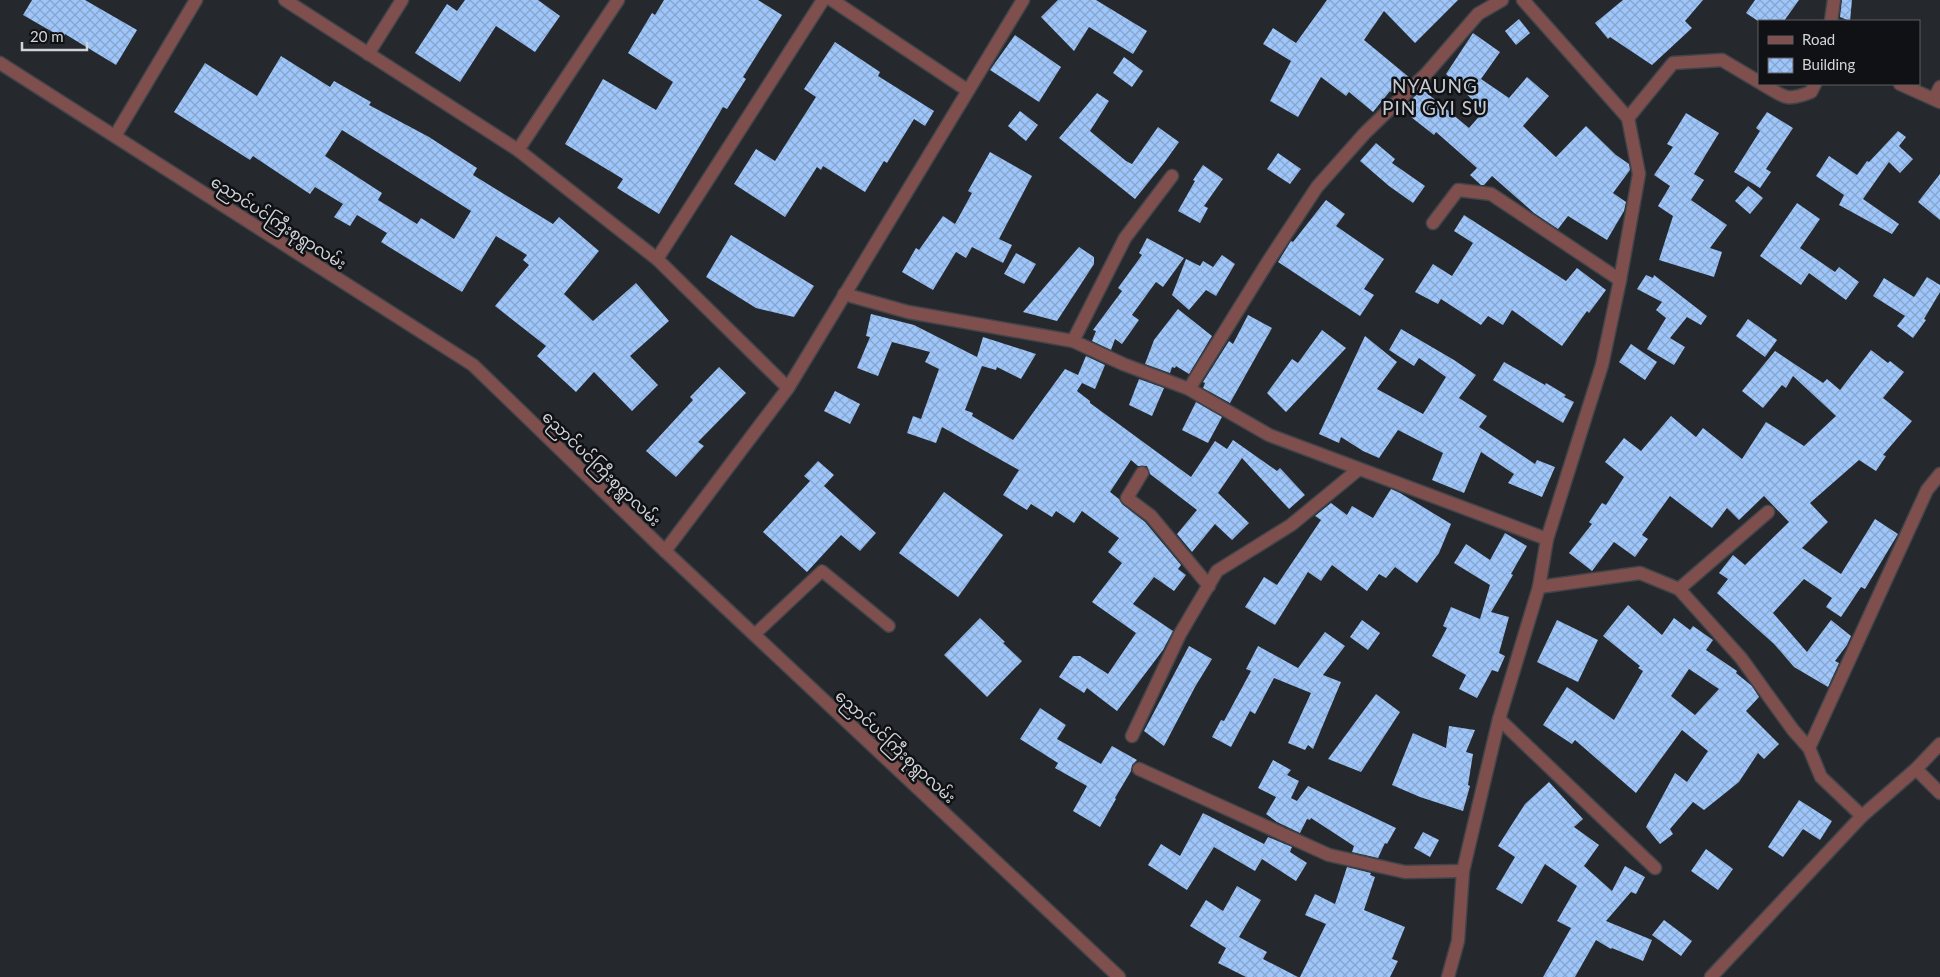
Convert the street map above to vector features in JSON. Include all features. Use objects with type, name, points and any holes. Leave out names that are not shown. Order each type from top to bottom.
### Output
[{"type":"street","points":[[115,136],[196,0]]},
{"type":"street","points":[[285,0],[518,150],[657,259],[788,388]]},
{"type":"street","points":[[368,54],[402,0]]},
{"type":"street","points":[[518,150],[618,0]]},
{"type":"street","points":[[657,259],[822,0]]},
{"type":"street","points":[[832,0],[967,90]]},
{"type":"street","points":[[665,551],[788,388],[1023,0]]},
{"type":"street","points":[[1189,389],[1317,187],[1365,133],[1427,73],[1478,14],[1502,0]]},
{"type":"street","points":[[1448,977],[1458,941],[1463,871],[1499,719],[1539,587],[1547,539],[1602,365],[1620,280],[1639,174],[1628,118],[1523,0]]},
{"type":"street","points":[[1831,20],[1834,0]]},
{"type":"street","points":[[1628,118],[1673,62],[1722,60],[1758,81]]},
{"type":"street","name":"ညောင်ပင်ကြီးစုရွာလမ်း","points":[[0,63],[473,365],[665,551],[1119,977]]},
{"type":"street","points":[[1764,85],[1787,98],[1798,97],[1811,92],[1814,85]]},
{"type":"street","points":[[1903,85],[1938,96]]},
{"type":"street","points":[[1073,341],[1125,238],[1172,176]]},
{"type":"street","points":[[1434,223],[1458,190],[1491,194],[1620,280]]},
{"type":"street","points":[[844,294],[908,312],[1073,341],[1123,364],[1189,389],[1269,435],[1547,539]]},
{"type":"street","points":[[1132,736],[1180,634],[1217,571],[1291,525],[1359,469]]},
{"type":"street","points":[[1142,473],[1127,498],[1151,516],[1209,586]]},
{"type":"street","points":[[1809,748],[1927,490],[1940,474]]},
{"type":"street","points":[[1680,589],[1768,512]]},
{"type":"street","points":[[1539,587],[1640,573],[1680,589],[1741,658],[1793,730],[1809,748],[1821,777],[1862,816]]},
{"type":"street","points":[[1499,719],[1655,868]]},
{"type":"street","points":[[1711,977],[1862,816],[1916,769],[1940,744]]},
{"type":"street","points":[[1139,769],[1329,855],[1405,872],[1463,871]]},
{"type":"street","points":[[1916,769],[1940,793]]},
{"type":"lane","points":[[754,635],[822,571],[889,626]]},
{"type":"building","points":[[32,0],[85,0],[137,30],[116,65],[65,34],[63,38],[23,15]]},
{"type":"building","points":[[465,0],[538,0],[560,16],[535,52],[496,26],[460,82],[415,53],[447,4],[457,11]]},
{"type":"building","points":[[664,0],[758,0],[782,15],[743,77],[746,79],[727,109],[723,107],[659,214],[617,188],[623,179],[565,144],[603,79],[656,110],[673,82],[628,53],[652,13],[655,15]]},
{"type":"building","points":[[1058,0],[1096,0],[1147,31],[1133,54],[1089,27],[1074,51],[1041,17]]},
{"type":"building","points":[[1327,0],[1458,0],[1415,43],[1384,11],[1364,40],[1410,78],[1393,94],[1390,91],[1373,112],[1349,92],[1346,96],[1321,77],[1298,117],[1270,101],[1291,61],[1263,44],[1273,28],[1296,43]]},
{"type":"building","points":[[1623,0],[1703,0],[1685,21],[1692,28],[1652,65],[1610,37],[1608,39],[1595,23]]},
{"type":"building","points":[[1755,0],[1799,0],[1785,20],[1758,21],[1746,13]]},
{"type":"building","points":[[1842,0],[1852,0],[1850,20],[1840,17]]},
{"type":"building","points":[[1519,19],[1530,33],[1516,45],[1505,31]]},
{"type":"building","points":[[1473,33],[1500,52],[1481,79],[1509,98],[1527,77],[1549,96],[1523,126],[1556,157],[1586,126],[1616,155],[1629,164],[1630,170],[1613,193],[1626,202],[1624,211],[1607,240],[1568,216],[1558,229],[1534,213],[1492,176],[1484,185],[1481,185],[1470,175],[1477,168],[1436,132],[1434,135],[1411,117],[1415,112],[1406,105],[1422,89],[1469,128],[1484,111],[1446,74]]},
{"type":"building","points":[[1015,35],[1061,67],[1039,102],[990,70]]},
{"type":"building","points":[[835,42],[880,72],[878,76],[934,111],[925,126],[914,119],[887,163],[884,161],[865,192],[823,166],[821,170],[817,167],[785,217],[734,184],[756,149],[775,161],[816,97],[804,89]]},
{"type":"building","points":[[281,56],[330,87],[334,81],[371,102],[369,105],[429,137],[477,168],[473,175],[553,224],[559,217],[599,251],[564,294],[593,321],[636,283],[669,321],[630,356],[658,385],[632,411],[594,372],[576,392],[537,356],[546,346],[495,306],[529,265],[523,260],[527,255],[496,236],[462,292],[381,242],[387,233],[357,215],[350,226],[334,217],[343,204],[315,187],[310,194],[253,156],[250,160],[174,112],[205,63],[257,96]],"holes":[[[342,130],[471,211],[454,239],[421,218],[417,224],[378,200],[382,193],[325,156]]]},
{"type":"building","points":[[1124,57],[1143,71],[1132,87],[1113,73]]},
{"type":"building","points":[[1097,93],[1109,101],[1090,131],[1126,161],[1132,164],[1158,127],[1179,142],[1135,199],[1059,138]]},
{"type":"building","points":[[1020,111],[1038,125],[1026,141],[1008,126]]},
{"type":"building","points":[[1767,112],[1793,128],[1766,169],[1771,172],[1760,188],[1734,172],[1760,131],[1756,128]]},
{"type":"building","points":[[1686,113],[1719,133],[1694,174],[1704,180],[1691,200],[1727,225],[1710,248],[1722,252],[1714,277],[1659,260],[1673,216],[1658,206],[1670,186],[1654,175],[1673,147],[1667,144]]},
{"type":"building","points":[[1898,131],[1906,137],[1899,146],[1913,159],[1900,173],[1889,162],[1863,199],[1899,224],[1892,234],[1839,205],[1844,195],[1816,176],[1829,156],[1857,175],[1867,161],[1869,162]]},
{"type":"building","points":[[1376,143],[1395,159],[1392,163],[1425,186],[1413,203],[1389,186],[1360,161]]},
{"type":"building","points":[[990,152],[1032,176],[999,239],[1012,245],[1003,263],[972,247],[966,258],[956,252],[933,290],[902,272],[916,248],[919,250],[943,216],[955,224],[972,193],[968,191]]},
{"type":"building","points":[[1278,153],[1301,169],[1290,184],[1267,169]]},
{"type":"building","points":[[1203,165],[1223,179],[1204,206],[1208,208],[1200,223],[1178,211],[1195,181],[1193,180]]},
{"type":"building","points":[[1940,174],[1940,220],[1918,202]]},
{"type":"building","points":[[1748,186],[1763,198],[1750,214],[1735,201]]},
{"type":"building","points":[[1326,200],[1345,214],[1336,226],[1384,259],[1364,289],[1374,295],[1360,316],[1278,262],[1291,241],[1293,242]]},
{"type":"building","points":[[1797,203],[1820,219],[1800,248],[1835,272],[1839,267],[1859,282],[1846,300],[1809,273],[1801,285],[1760,256]]},
{"type":"building","points":[[1464,215],[1566,281],[1577,268],[1606,290],[1589,313],[1587,311],[1562,346],[1512,310],[1503,325],[1488,316],[1481,325],[1441,299],[1438,304],[1415,292],[1433,264],[1452,276],[1473,243],[1454,231]]},
{"type":"building","points":[[731,235],[814,286],[794,317],[756,308],[706,277]]},
{"type":"building","points":[[1147,238],[1184,258],[1163,287],[1156,282],[1132,315],[1139,320],[1122,344],[1115,339],[1111,350],[1092,341],[1096,331],[1093,330],[1122,291],[1118,288],[1142,255],[1139,253]]},
{"type":"building","points":[[1079,247],[1094,257],[1094,264],[1057,321],[1023,312]]},
{"type":"building","points":[[1016,253],[1036,264],[1024,284],[1004,274]]},
{"type":"building","points":[[1222,255],[1235,264],[1216,296],[1206,290],[1189,310],[1172,295],[1186,259],[1200,266],[1203,261],[1213,267]]},
{"type":"building","points":[[1646,275],[1653,278],[1654,275],[1707,316],[1701,325],[1687,317],[1670,338],[1685,347],[1674,365],[1647,349],[1666,318],[1656,310],[1662,302],[1637,289]]},
{"type":"building","points":[[1927,277],[1940,285],[1940,292],[1924,319],[1926,320],[1913,338],[1897,326],[1905,316],[1873,296],[1884,278],[1914,297]]},
{"type":"building","points":[[1178,309],[1212,336],[1189,374],[1176,366],[1175,368],[1172,367],[1170,373],[1145,364],[1154,340]]},
{"type":"building","points":[[871,314],[914,325],[977,357],[983,337],[1036,354],[1021,379],[997,367],[996,370],[982,366],[965,410],[973,413],[972,416],[1013,440],[1065,369],[1078,375],[1086,356],[1105,365],[1095,389],[1082,383],[1077,391],[1090,403],[1191,477],[1215,441],[1227,449],[1233,440],[1277,471],[1280,468],[1305,495],[1289,509],[1242,458],[1218,493],[1249,523],[1232,540],[1215,524],[1192,552],[1177,534],[1197,510],[1150,474],[1147,466],[1138,466],[1131,460],[1110,492],[1145,522],[1181,565],[1178,569],[1186,575],[1174,591],[1154,577],[1133,604],[1173,631],[1163,650],[1117,711],[1087,688],[1084,693],[1059,677],[1073,656],[1080,656],[1108,674],[1136,633],[1092,602],[1122,563],[1108,552],[1119,538],[1082,511],[1074,523],[1056,511],[1052,517],[1031,504],[1027,510],[1003,495],[1019,470],[942,427],[936,443],[907,433],[913,416],[921,419],[939,369],[925,362],[930,352],[892,342],[878,376],[857,368],[870,337],[866,336]]},
{"type":"building","points":[[1248,315],[1272,328],[1230,403],[1203,388],[1205,383],[1203,382],[1229,341],[1233,344]]},
{"type":"building","points":[[1748,319],[1777,340],[1765,357],[1736,336]]},
{"type":"building","points":[[1401,329],[1476,375],[1459,398],[1487,416],[1479,427],[1535,464],[1537,460],[1555,467],[1542,497],[1508,483],[1514,474],[1481,452],[1464,493],[1432,480],[1443,453],[1398,430],[1379,458],[1363,451],[1341,437],[1339,443],[1319,434],[1365,336],[1397,362],[1377,389],[1423,414],[1446,377],[1419,358],[1414,366],[1389,350]]},
{"type":"building","points":[[1322,330],[1346,348],[1286,412],[1267,393],[1292,359],[1298,363]]},
{"type":"building","points":[[1631,344],[1657,362],[1645,380],[1619,362]]},
{"type":"building","points":[[1871,350],[1904,372],[1883,398],[1912,421],[1883,455],[1886,456],[1876,471],[1859,460],[1810,503],[1828,522],[1802,548],[1841,574],[1875,519],[1898,534],[1865,589],[1861,587],[1841,617],[1826,607],[1832,598],[1804,579],[1773,613],[1807,652],[1831,620],[1851,636],[1835,661],[1839,663],[1828,687],[1794,667],[1774,644],[1717,593],[1728,579],[1719,573],[1733,555],[1745,565],[1789,522],[1764,496],[1739,520],[1727,508],[1712,528],[1670,496],[1642,535],[1648,539],[1635,557],[1614,542],[1592,571],[1569,553],[1592,524],[1589,522],[1602,503],[1606,505],[1624,477],[1605,462],[1624,438],[1641,451],[1671,416],[1696,437],[1703,428],[1742,459],[1766,422],[1804,446],[1836,416],[1793,376],[1786,388],[1782,385],[1763,408],[1742,391],[1775,351],[1823,383],[1827,379],[1840,390]]},
{"type":"building","points":[[1504,362],[1545,385],[1546,383],[1574,402],[1563,423],[1493,380]]},
{"type":"building","points":[[719,367],[746,393],[698,442],[704,446],[676,477],[646,451],[693,400],[690,397]]},
{"type":"building","points":[[1139,379],[1164,388],[1152,416],[1129,405]]},
{"type":"building","points":[[835,391],[860,404],[850,424],[824,411]]},
{"type":"building","points":[[1196,402],[1222,417],[1208,443],[1182,430]]},
{"type":"building","points":[[818,461],[834,475],[824,486],[876,533],[860,551],[841,535],[807,572],[763,532],[810,481],[804,476]]},
{"type":"building","points":[[1391,489],[1451,524],[1439,553],[1417,583],[1395,567],[1386,578],[1379,574],[1367,591],[1332,565],[1321,581],[1308,572],[1275,625],[1245,607],[1264,577],[1277,585],[1321,520],[1315,516],[1331,503],[1347,515],[1352,506],[1373,518]]},
{"type":"building","points":[[944,492],[1003,535],[958,597],[899,553]]},
{"type":"building","points":[[1505,533],[1527,546],[1511,574],[1513,575],[1491,612],[1509,617],[1499,653],[1505,656],[1498,672],[1492,670],[1477,698],[1459,689],[1466,675],[1432,656],[1447,628],[1443,626],[1451,607],[1480,619],[1490,585],[1454,563],[1466,544],[1490,560]]},
{"type":"building","points":[[1628,605],[1662,635],[1674,618],[1690,630],[1693,626],[1713,640],[1706,650],[1737,671],[1736,673],[1752,686],[1759,697],[1746,711],[1779,744],[1764,759],[1758,753],[1739,782],[1704,810],[1693,802],[1670,829],[1673,834],[1660,844],[1646,827],[1675,773],[1687,782],[1708,751],[1682,730],[1636,793],[1575,740],[1572,744],[1543,725],[1567,687],[1614,720],[1643,671],[1638,668],[1640,666],[1603,636]],"holes":[[[1689,669],[1719,689],[1695,715],[1671,696]]]},
{"type":"building","points":[[980,618],[1022,661],[987,697],[944,655]]},
{"type":"building","points":[[1362,620],[1380,633],[1368,650],[1350,637]]},
{"type":"building","points":[[1557,620],[1598,640],[1578,682],[1537,662]]},
{"type":"building","points":[[1325,632],[1345,646],[1323,675],[1341,682],[1313,749],[1308,745],[1305,750],[1288,743],[1311,693],[1274,678],[1255,714],[1250,711],[1231,747],[1212,737],[1221,720],[1224,721],[1251,671],[1246,669],[1258,646],[1298,668]]},
{"type":"building","points":[[1189,646],[1212,659],[1164,746],[1144,731]]},
{"type":"building","points":[[1376,694],[1400,712],[1361,772],[1328,759]]},
{"type":"building","points":[[1040,708],[1066,725],[1057,739],[1101,764],[1112,746],[1137,760],[1132,765],[1131,771],[1100,827],[1073,811],[1087,786],[1055,768],[1058,763],[1020,739]]},
{"type":"building","points":[[1449,726],[1475,730],[1466,752],[1473,754],[1468,785],[1470,786],[1463,811],[1420,797],[1392,785],[1413,733],[1446,748]]},
{"type":"building","points":[[1273,760],[1291,770],[1287,775],[1299,781],[1291,798],[1297,801],[1308,786],[1396,828],[1387,844],[1385,843],[1378,858],[1352,852],[1354,846],[1311,818],[1310,820],[1307,819],[1300,833],[1277,822],[1266,814],[1276,797],[1258,788]]},
{"type":"building","points":[[1549,782],[1583,819],[1574,827],[1599,845],[1584,866],[1612,891],[1625,866],[1645,877],[1636,894],[1631,892],[1606,921],[1652,940],[1643,961],[1611,949],[1596,940],[1575,977],[1543,977],[1571,928],[1557,921],[1577,886],[1545,864],[1522,904],[1496,889],[1515,857],[1498,846],[1525,804]]},
{"type":"building","points":[[1799,800],[1832,821],[1820,840],[1803,829],[1783,857],[1768,847]]},
{"type":"building","points":[[1203,813],[1264,844],[1268,837],[1292,847],[1290,852],[1307,863],[1296,881],[1262,859],[1255,871],[1214,847],[1187,890],[1148,865],[1161,844],[1180,856]]},
{"type":"building","points":[[1423,832],[1439,840],[1430,857],[1414,848]]},
{"type":"building","points":[[1706,849],[1733,869],[1718,890],[1691,871]]},
{"type":"building","points":[[1347,867],[1371,873],[1370,875],[1375,877],[1364,910],[1405,927],[1392,959],[1398,961],[1390,977],[1300,977],[1326,924],[1305,915],[1315,894],[1335,904]]},
{"type":"building","points":[[1237,886],[1261,900],[1239,937],[1267,952],[1263,959],[1298,977],[1246,977],[1218,963],[1226,948],[1190,926],[1206,900],[1223,911]]},
{"type":"building","points":[[1664,920],[1692,941],[1681,956],[1652,935]]},
{"type":"district","name":"NYAUNG PIN GYI SU","points":[[1435,96]]}]
